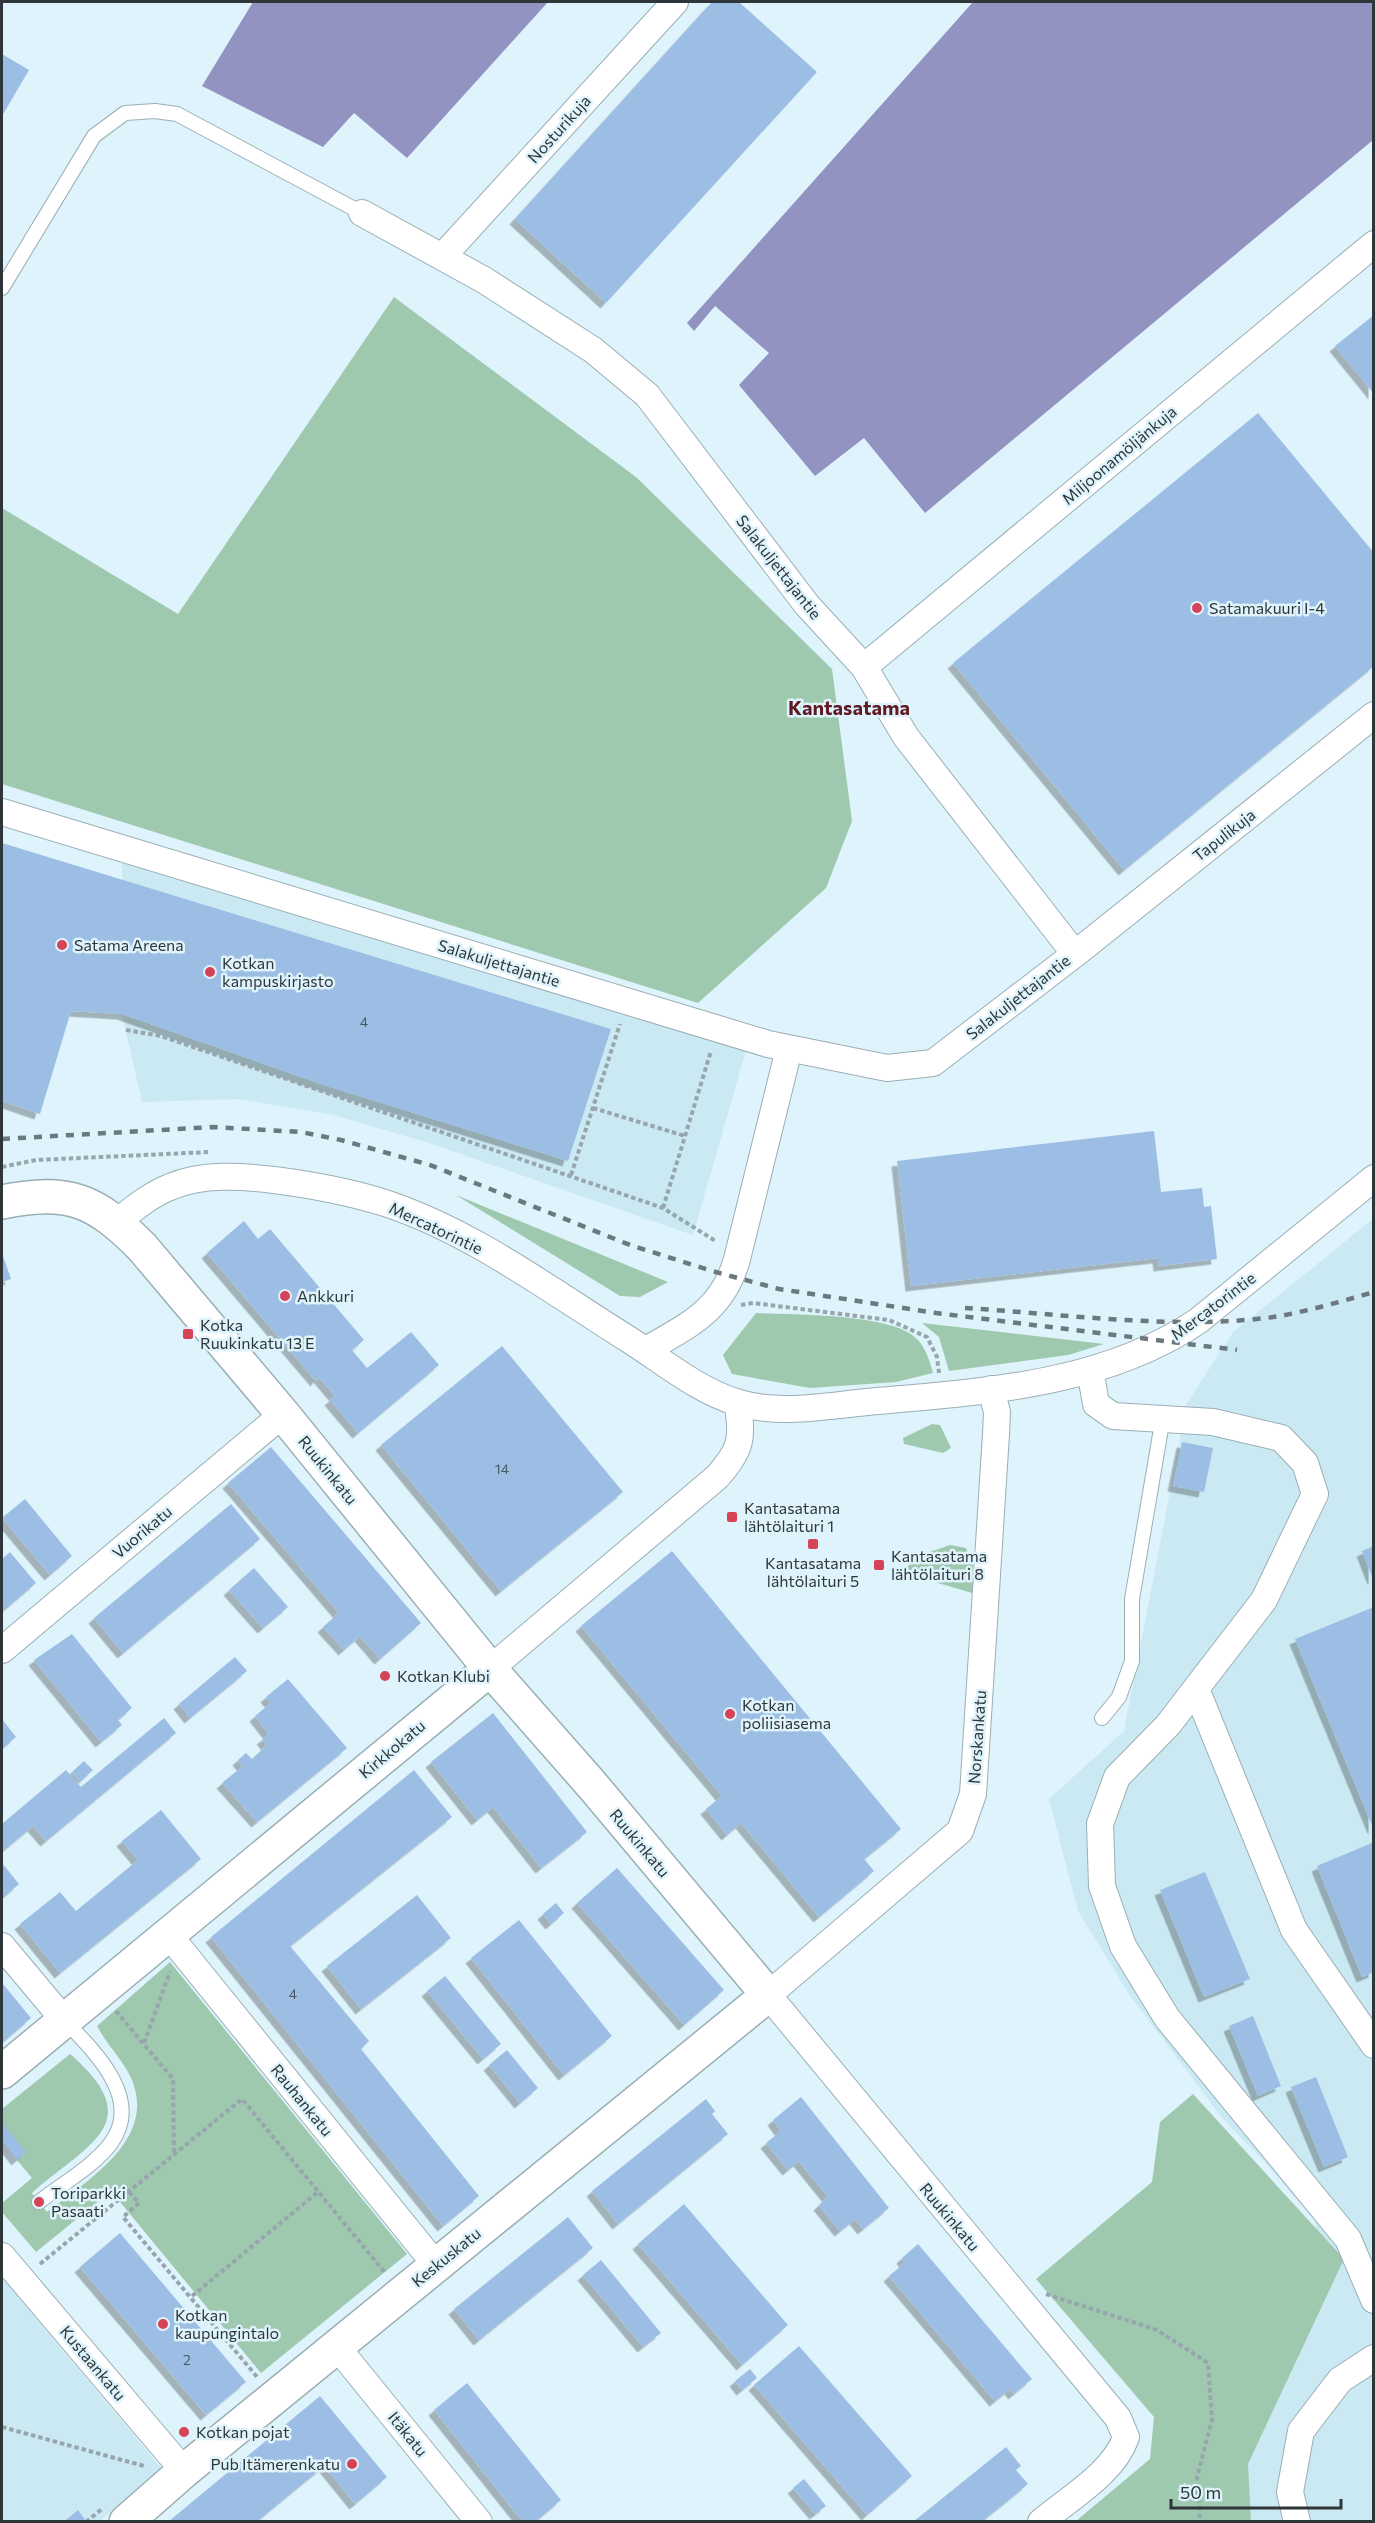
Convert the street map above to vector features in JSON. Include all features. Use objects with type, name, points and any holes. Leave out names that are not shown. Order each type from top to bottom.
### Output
[{"type":"main road","name":"Ruukinkatu","points":[[2,1202],[34,1196],[61,1196],[84,1203],[117,1222],[142,1247],[283,1414],[490,1669],[592,1785],[768,1995]]},
{"type":"main road","name":"Kirkkokatu","points":[[2,2072],[64,2020],[173,1941],[490,1669]]},
{"type":"main road","name":"Keskuskatu","points":[[126,2522],[184,2471],[768,1995]]},
{"type":"street","name":"Nosturikuja","points":[[442,257],[675,2]]},
{"type":"street","name":"Salakuljettajantie","points":[[2,812],[789,1049],[887,1068],[933,1063],[1075,954],[906,737],[864,667],[807,605],[646,394],[593,350],[484,280],[362,213]]},
{"type":"street","name":"Miljoonamöljänkuja","points":[[864,667],[1374,244]]},
{"type":"street","name":"Tapulikuja","points":[[1075,954],[1374,715]]},
{"type":"street","points":[[646,1350],[710,1309],[724,1293],[734,1268],[789,1049]]},
{"type":"street","name":"Mercatorintie","points":[[117,1222],[139,1204],[169,1187],[193,1180],[257,1178],[328,1187],[390,1204],[434,1223],[495,1256],[646,1350],[696,1384],[737,1402],[763,1408],[800,1408],[991,1389],[1090,1370],[1129,1358],[1168,1341],[1191,1325],[1374,1178]]},
{"type":"street","points":[[1090,1370],[1096,1404],[1113,1416],[1213,1422],[1281,1438],[1305,1463],[1316,1494],[1264,1600],[1168,1725],[1117,1778],[1100,1824],[1102,1886],[1123,1946],[1167,2018],[1348,2239],[1374,2300]]},
{"type":"street","name":"Norskankatu","points":[[768,1995],[932,1858],[960,1831],[973,1794],[997,1412],[991,1389]]},
{"type":"street","name":"Kirkkokatu","points":[[490,1669],[717,1477],[735,1458],[739,1446],[741,1423],[737,1402]]},
{"type":"street","name":"Vuorikatu","points":[[2,1650],[283,1414]]},
{"type":"street","points":[[1196,1689],[1294,1930],[1374,2045]]},
{"type":"street","name":"Rauhankatu","points":[[173,1941],[436,2265]]},
{"type":"street","points":[[2,1946],[64,2020]]},
{"type":"street","name":"Ruukinkatu","points":[[768,1995],[1118,2418],[1126,2437],[1121,2451],[1102,2472],[1041,2522]]},
{"type":"street","name":"Kustaankatu","points":[[2,2256],[184,2471]]},
{"type":"street","name":"Itäkatu","points":[[337,2347],[479,2522]]},
{"type":"street","points":[[1298,2522],[1290,2492],[1301,2431],[1340,2380],[1374,2358]]},
{"type":"lane","points":[[2,288],[94,136],[125,113],[155,111],[177,114],[362,213]]},
{"type":"lane","points":[[1102,1718],[1119,1697],[1132,1661],[1132,1599],[1163,1418]]},
{"type":"lane","points":[[39,2202],[100,2155],[118,2130],[122,2111],[114,2078],[64,2020]]},
{"type":"path","points":[[571,1175],[621,1023]]},
{"type":"path","points":[[126,1030],[161,1036],[663,1208],[723,1245]]},
{"type":"path","points":[[663,1208],[711,1049]]},
{"type":"path","points":[[593,1108],[685,1136]]},
{"type":"path","points":[[144,2044],[173,1941]]},
{"type":"path","points":[[111,2005],[172,2079],[174,2155]]},
{"type":"path","points":[[22,2280],[242,2099],[388,2277]]},
{"type":"path","points":[[129,2192],[139,2203],[123,2217],[262,2382]]},
{"type":"path","points":[[191,2296],[318,2192]]},
{"type":"path","points":[[1002,2280],[1158,2330],[1208,2363],[1212,2420],[1197,2477],[1200,2522]]},
{"type":"path","points":[[2,2427],[144,2466]]},
{"type":"shaded area","points":[[122,863],[747,1047],[693,1235],[429,1143],[334,1115],[238,1099],[142,1102],[122,1014]]},
{"type":"shaded area","points":[[1373,1219],[1373,2521],[1246,2521],[1239,2451],[1261,2438],[1321,2265],[1315,2221],[1262,2159],[1224,2120],[1129,1994],[1078,1911],[1049,1799],[1124,1731],[1187,1403],[1233,1332]]},
{"type":"shaded area","points":[[2,2278],[162,2469],[100,2521],[81,2521],[85,2518],[78,2510],[63,2521],[2,2521]]},
{"type":"green space","points":[[394,297],[636,477],[832,669],[852,821],[826,888],[698,1003],[2,784],[2,508],[178,614]]},
{"type":"green space","points":[[456,1195],[668,1282],[640,1297],[620,1296]]},
{"type":"green space","points":[[756,1313],[842,1317],[866,1320],[906,1331],[918,1340],[925,1351],[933,1373],[896,1382],[810,1388],[732,1374],[723,1355]]},
{"type":"green space","points":[[922,1323],[1104,1344],[1068,1355],[949,1371],[939,1337]]},
{"type":"green space","points":[[932,1424],[940,1425],[951,1448],[943,1453],[904,1444],[903,1438]]},
{"type":"green space","points":[[950,1545],[966,1548],[973,1566],[972,1593],[901,1572],[921,1555]]},
{"type":"green space","points":[[170,1962],[407,2254],[261,2373],[111,2191],[36,2252],[2,2212],[2,2203],[32,2178],[2,2142],[2,2109],[70,2054],[94,2078],[106,2098],[108,2116],[101,2132],[89,2146],[32,2193],[47,2212],[100,2170],[129,2136],[136,2116],[136,2095],[128,2072],[97,2026]]},
{"type":"green space","points":[[1193,2094],[1344,2259],[1248,2464],[1251,2521],[1076,2521],[1150,2459],[1154,2417],[1036,2279],[1152,2182],[1160,2122]]},
{"type":"water","points":[[253,2],[548,2],[407,158],[354,113],[323,147],[202,86]]},
{"type":"water","points":[[973,2],[1373,2],[1373,140],[925,513],[864,438],[815,476],[739,385],[769,353],[715,306],[694,331],[687,323]]},
{"type":"building","points":[[712,2],[739,2],[817,72],[606,303],[515,219]]},
{"type":"building","points":[[2,54],[29,70],[2,116]]},
{"type":"building","points":[[1374,315],[1374,394],[1335,346]]},
{"type":"building","name":"Satamakuuri I-4","points":[[1258,413],[1374,553],[1374,666],[1124,870],[953,663]]},
{"type":"building","points":[[2,843],[611,1029],[568,1161],[324,1085],[122,1014],[71,1011],[40,1114],[2,1101]]},
{"type":"building","points":[[1154,1131],[1161,1192],[1202,1188],[1204,1207],[1211,1206],[1217,1259],[1159,1266],[1158,1258],[911,1286],[897,1161]]},
{"type":"building","name":"Ankkuri","points":[[244,1221],[258,1239],[270,1229],[364,1340],[352,1350],[367,1368],[411,1332],[439,1365],[358,1433],[330,1400],[335,1396],[319,1377],[316,1381],[207,1253]]},
{"type":"building","points":[[2,1253],[11,1279],[2,1282]]},
{"type":"building","points":[[502,1346],[623,1492],[501,1591],[381,1445]]},
{"type":"building","points":[[1182,1442],[1213,1448],[1204,1492],[1173,1486]]},
{"type":"building","points":[[271,1447],[421,1623],[380,1659],[360,1636],[344,1650],[323,1627],[339,1613],[228,1483]]},
{"type":"building","points":[[25,1499],[72,1556],[50,1575],[2,1518]]},
{"type":"building","points":[[231,1504],[260,1539],[123,1653],[94,1618]]},
{"type":"building","points":[[1374,1546],[1374,1578],[1373,1579],[1362,1551]]},
{"type":"building","name":"Kotkan poliisiasema","points":[[672,1551],[901,1829],[864,1859],[874,1871],[819,1917],[741,1823],[727,1835],[706,1809],[722,1796],[581,1626]]},
{"type":"building","points":[[10,1552],[36,1583],[2,1612],[2,1559]]},
{"type":"building","points":[[254,1568],[288,1607],[263,1628],[229,1590]]},
{"type":"building","points":[[1374,1607],[1374,1828],[1373,1828],[1295,1639]]},
{"type":"building","points":[[72,1634],[132,1708],[118,1720],[122,1725],[101,1742],[34,1660]]},
{"type":"building","points":[[235,1657],[247,1671],[190,1718],[179,1704]]},
{"type":"building","points":[[288,1679],[347,1748],[257,1822],[222,1783],[243,1766],[238,1760],[246,1753],[252,1759],[267,1745],[262,1739],[269,1734],[255,1716],[271,1703],[266,1697]]},
{"type":"building","points":[[493,1713],[587,1832],[541,1868],[493,1807],[477,1820],[431,1762]]},
{"type":"building","points":[[164,1718],[176,1733],[46,1841],[33,1826],[2,1852],[2,1824],[66,1770],[81,1787]]},
{"type":"building","points":[[2,1719],[16,1737],[2,1749]]},
{"type":"building","points":[[84,1761],[93,1770],[80,1782],[72,1772]]},
{"type":"building","points":[[414,1770],[452,1817],[290,1946],[369,2041],[361,2049],[479,2196],[443,2226],[211,1937]]},
{"type":"building","points":[[161,1810],[201,1859],[60,1973],[20,1924],[60,1892],[76,1911],[138,1860],[122,1841]]},
{"type":"building","points":[[1374,1842],[1374,1972],[1362,1977],[1317,1866]]},
{"type":"building","points":[[2,1863],[19,1884],[2,1899]]},
{"type":"building","points":[[617,1868],[724,1990],[684,2025],[577,1903]]},
{"type":"building","points":[[1205,1872],[1250,1979],[1204,1997],[1160,1890]]},
{"type":"building","points":[[417,1895],[451,1938],[361,2009],[327,1966]]},
{"type":"building","points":[[556,1903],[564,1913],[551,1924],[543,1914]]},
{"type":"building","points":[[519,1920],[612,2036],[564,2075],[471,1958]]},
{"type":"building","points":[[445,1976],[501,2044],[483,2059],[427,1991]]},
{"type":"building","points":[[2,1985],[31,2018],[2,2043]]},
{"type":"building","points":[[1253,2016],[1281,2086],[1258,2096],[1229,2026]]},
{"type":"building","points":[[507,2050],[538,2088],[520,2103],[489,2065]]},
{"type":"building","points":[[1316,2077],[1348,2157],[1324,2167],[1291,2087]]},
{"type":"building","points":[[801,2097],[889,2208],[863,2229],[855,2219],[840,2231],[819,2205],[828,2197],[799,2161],[788,2170],[766,2143],[781,2131],[773,2120]]},
{"type":"building","points":[[706,2099],[715,2111],[712,2114],[728,2134],[618,2224],[592,2191]]},
{"type":"building","points":[[4,2125],[26,2152],[17,2160],[2,2141]]},
{"type":"building","points":[[684,2204],[788,2325],[742,2365],[638,2244]]},
{"type":"building","points":[[568,2217],[593,2248],[479,2340],[454,2309]]},
{"type":"building","name":"Kotkan kaupungintalo","points":[[120,2233],[246,2382],[206,2415],[80,2267]]},
{"type":"building","points":[[918,2244],[1032,2379],[1014,2394],[1010,2389],[995,2401],[889,2276],[905,2263],[902,2258]]},
{"type":"building","points":[[601,2260],[661,2333],[643,2347],[583,2275]]},
{"type":"building","points":[[799,2346],[912,2476],[867,2515],[754,2385]]},
{"type":"building","points":[[750,2369],[757,2378],[742,2390],[735,2381]]},
{"type":"building","points":[[467,2383],[561,2500],[535,2522],[523,2522],[434,2410]]},
{"type":"building","points":[[320,2396],[387,2477],[355,2504],[324,2466],[256,2522],[168,2522]]},
{"type":"building","points":[[1006,2447],[1021,2466],[1016,2470],[1028,2484],[981,2522],[913,2522]]},
{"type":"building","points":[[804,2479],[826,2506],[815,2514],[793,2488]]},
{"type":"building","points":[[78,2510],[85,2519],[81,2522],[63,2522]]},
{"type":"railway","points":[[2,1139],[213,1127],[301,1132],[341,1140],[430,1165],[630,1245],[779,1289],[936,1313],[1237,1350]]},
{"type":"railway","points":[[965,1308],[1124,1320],[1204,1322],[1280,1316],[1374,1292]]},
{"type":"place","name":"Satamakuuri I-4","points":[[1197,608]]},
{"type":"place","name":"Satama Areena","points":[[62,945]]},
{"type":"place","name":"Kotkan kampuskirjasto","points":[[210,972]]},
{"type":"place","name":"Ankkuri","points":[[285,1296]]},
{"type":"place","name":"Kotka Ruukinkatu 13 E","points":[[188,1334]]},
{"type":"place","name":"Kantasatama lähtölaituri 1","points":[[732,1517]]},
{"type":"place","name":"Kantasatama lähtölaituri 5","points":[[813,1544]]},
{"type":"place","name":"Kantasatama lähtölaituri 8","points":[[879,1565]]},
{"type":"place","name":"Kotkan Klubi","points":[[385,1676]]},
{"type":"place","name":"Kotkan poliisiasema","points":[[730,1714]]},
{"type":"place","name":"Toriparkki Pasaati","points":[[39,2202]]},
{"type":"place","name":"Kotkan kaupungintalo","points":[[163,2324]]},
{"type":"place","name":"Kotkan pojat","points":[[184,2432]]},
{"type":"place","name":"Pub Itämerenkatu","points":[[352,2464]]},
{"type":"district","name":"Kantasatama","points":[[849,708]]}]
